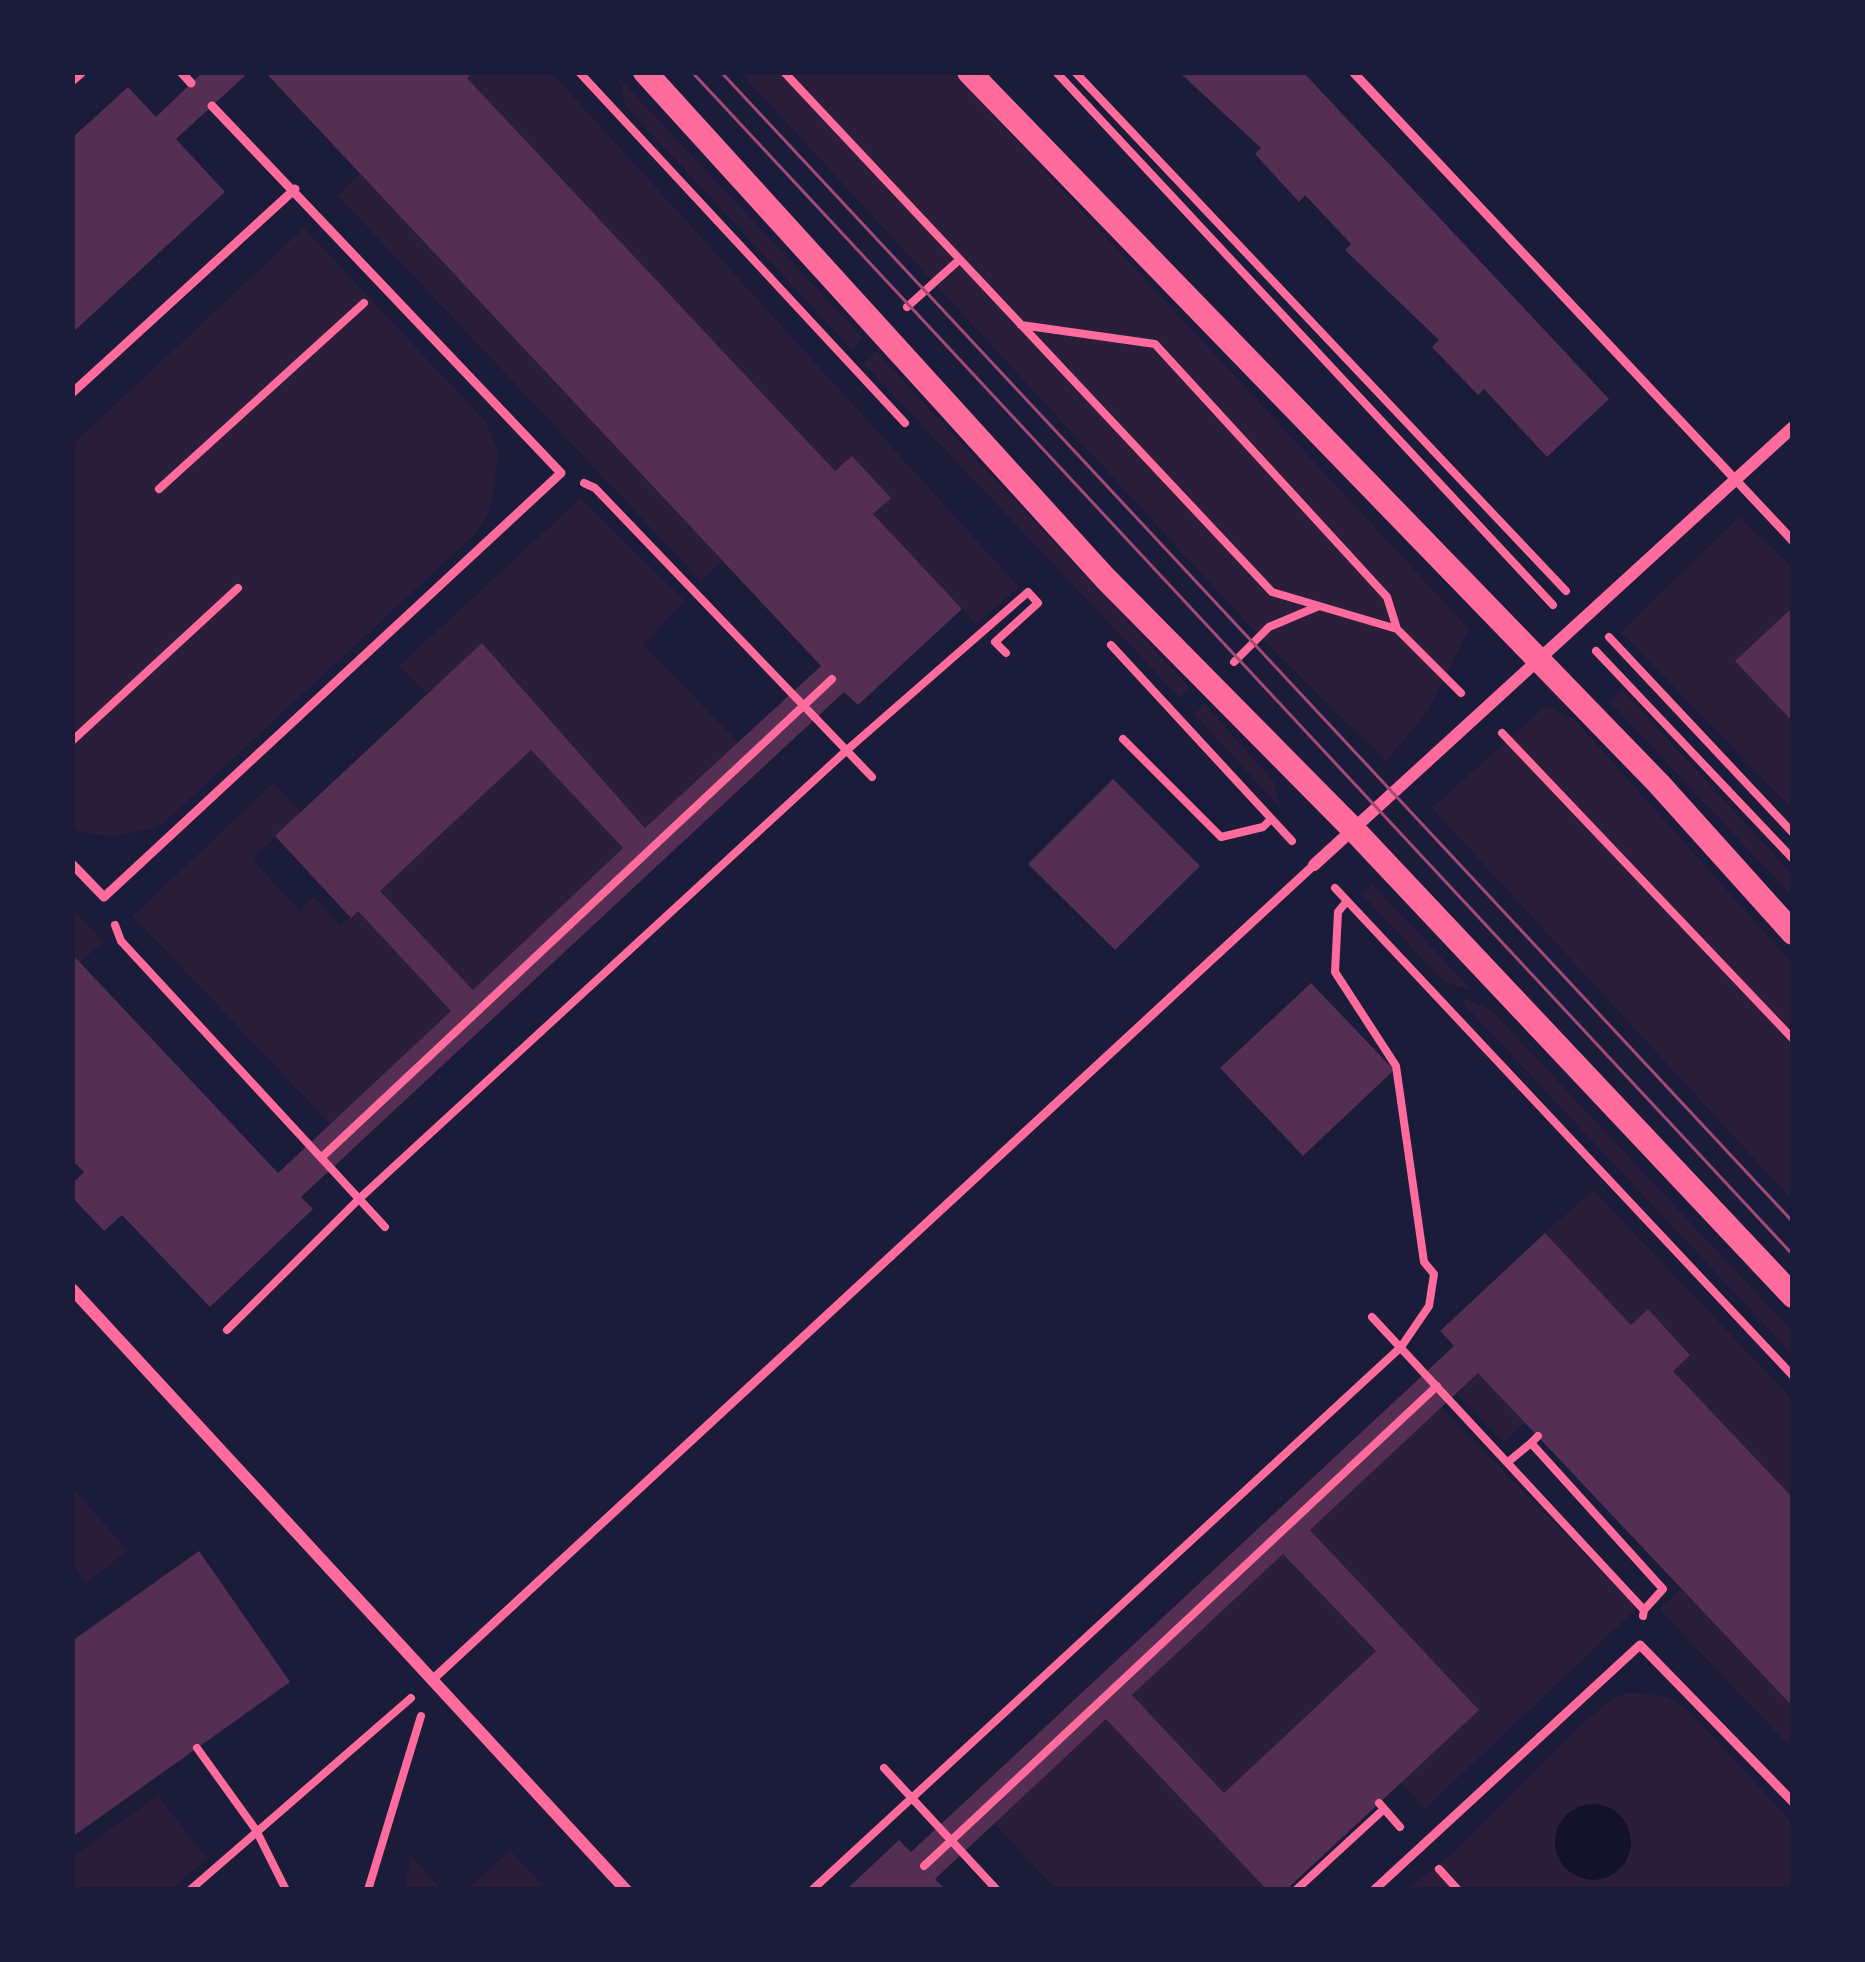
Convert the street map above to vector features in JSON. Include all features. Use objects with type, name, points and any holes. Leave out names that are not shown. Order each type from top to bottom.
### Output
[{"type":"main road","points":[[645,72],[1120,594],[1353,830],[1793,1296]]},
{"type":"main road","points":[[969,72],[1537,660],[1793,933]]},
{"type":"street","points":[[72,79],[80,72]]},
{"type":"street","points":[[1314,865],[1571,625],[1793,427]]},
{"type":"street","points":[[72,1289],[626,1890]]},
{"type":"lane","points":[[181,72],[191,83]]},
{"type":"lane","points":[[1352,72],[1793,541]]},
{"type":"lane","points":[[72,864],[104,897],[561,473],[212,106]]},
{"type":"lane","points":[[72,393],[295,189]]},
{"type":"lane","points":[[432,1680],[1314,865]]},
{"type":"lane","points":[[1374,1890],[1640,1645],[1793,1802]]},
{"type":"path","points":[[580,72],[619,116]]},
{"type":"path","points":[[784,72],[1272,592],[1397,629],[1793,1039]]},
{"type":"path","points":[[1056,72],[1793,859]]},
{"type":"path","points":[[1075,72],[1793,832]]},
{"type":"path","points":[[932,285],[959,260]]},
{"type":"path","points":[[159,489],[383,286]]},
{"type":"path","points":[[1020,325],[1155,344],[1387,597],[1397,629]]},
{"type":"path","points":[[561,473],[595,488],[872,777]]},
{"type":"path","points":[[72,741],[238,588]]},
{"type":"path","points":[[227,1330],[359,1198],[847,750],[1028,592],[1038,603],[995,642],[1006,653]]},
{"type":"path","points":[[1260,637],[1270,627],[1319,606]]},
{"type":"path","points":[[322,1157],[803,701],[832,679]]},
{"type":"path","points":[[1123,739],[1221,837],[1263,826],[1271,819]]},
{"type":"path","points":[[1314,865],[1793,1376]]},
{"type":"path","points":[[104,897],[121,941],[385,1226]]},
{"type":"path","points":[[812,1890],[1401,1347],[1430,1306],[1434,1274],[1424,1262],[1396,1066],[1335,972],[1338,912],[1347,901]]},
{"type":"path","points":[[1372,1317],[1644,1610]]},
{"type":"path","points":[[924,1866],[1437,1386]]},
{"type":"path","points":[[1508,1462],[1535,1439],[1663,1589],[1644,1610],[1640,1645]]},
{"type":"path","points":[[190,1890],[432,1680]]},
{"type":"path","points":[[368,1890],[432,1680]]},
{"type":"path","points":[[197,1748],[256,1830],[286,1890]]},
{"type":"path","points":[[884,1768],[997,1890]]},
{"type":"path","points":[[1296,1890],[1382,1806],[1396,1823]]},
{"type":"shaded area","points":[[474,72],[551,72],[1019,587],[976,624],[873,514],[890,498],[852,457],[835,471],[467,78]]},
{"type":"shaded area","points":[[740,72],[953,72],[1469,629],[1428,711],[1386,761],[1260,637]]},
{"type":"shaded area","points":[[619,78],[863,338],[852,350],[625,105]]},
{"type":"shaded area","points":[[360,174],[722,561],[701,581],[338,196]]},
{"type":"shaded area","points":[[304,228],[486,422],[498,452],[491,508],[476,533],[167,820],[155,828],[112,837],[80,832],[72,827],[72,445]]},
{"type":"shaded area","points":[[876,352],[1189,687],[1179,697],[864,364]]},
{"type":"shaded area","points":[[581,498],[685,601],[643,645],[738,742],[645,828],[483,644],[427,694],[399,666]]},
{"type":"shaded area","points":[[1739,517],[1793,568],[1793,607],[1736,661],[1793,722],[1793,810],[1621,632]]},
{"type":"shaded area","points":[[1622,690],[1793,875],[1793,897],[1610,702]]},
{"type":"shaded area","points":[[1205,704],[1274,782],[1280,807],[1194,714]]},
{"type":"shaded area","points":[[1546,706],[1575,720],[1793,964],[1793,1201],[1432,808]]},
{"type":"shaded area","points":[[531,750],[623,848],[473,990],[380,891]]},
{"type":"shaded area","points":[[273,783],[301,812],[252,859],[300,911],[313,897],[340,925],[358,911],[451,1011],[330,1124],[133,916]]},
{"type":"shaded area","points":[[1372,884],[1473,991],[1444,982],[1362,894]]},
{"type":"shaded area","points":[[72,908],[104,942],[80,962],[72,954]]},
{"type":"shaded area","points":[[1465,998],[1491,1010],[1793,1332],[1793,1355],[1462,1002]]},
{"type":"shaded area","points":[[1593,1190],[1793,1400],[1793,1498],[1673,1371],[1690,1354],[1649,1310],[1631,1325],[1545,1233]]},
{"type":"shaded area","points":[[1478,1373],[1526,1422],[1504,1442],[1457,1394]]},
{"type":"shaded area","points":[[1441,1407],[1637,1608],[1425,1809],[1401,1783],[1478,1709],[1310,1530]]},
{"type":"shaded area","points":[[72,1487],[128,1551],[86,1583],[72,1563]]},
{"type":"shaded area","points":[[1283,1554],[1376,1651],[1224,1793],[1132,1695]]},
{"type":"shaded area","points":[[1681,1589],[1793,1707],[1793,1750],[1660,1610]]},
{"type":"shaded area","points":[[1630,1692],[1667,1697],[1685,1707],[1793,1823],[1793,1890],[1406,1890],[1452,1854],[1587,1719]]},
{"type":"shaded area","points":[[1106,1719],[1267,1890],[1057,1890],[994,1824]]},
{"type":"shaded area","points":[[158,1795],[206,1858],[172,1890],[78,1890],[72,1885],[72,1857]]},
{"type":"shaded area","points":[[1593,1804],[1620,1815],[1631,1842],[1620,1869],[1593,1880],[1566,1869],[1555,1842],[1566,1815]]},
{"type":"shaded area","points":[[510,1850],[547,1890],[467,1890]]},
{"type":"shaded area","points":[[411,1856],[442,1890],[404,1890]]},
{"type":"building","points":[[203,72],[249,72],[176,139],[225,192],[72,333],[72,138],[128,87],[156,117]]},
{"type":"building","points":[[265,72],[474,72],[467,78],[835,471],[852,456],[891,498],[873,514],[962,609],[858,705],[844,692],[301,1197],[313,1209],[210,1307],[122,1215],[104,1231],[72,1197],[72,1184],[84,1172],[72,1160],[72,954],[278,1173],[451,1011],[358,911],[351,918],[275,836],[482,643],[645,828],[821,666]],"holes":[[[531,750],[623,848],[473,990],[380,891]]]},
{"type":"building","points":[[1179,72],[1303,72],[1609,399],[1547,457],[1484,389],[1478,395],[1432,347],[1439,340],[1345,250],[1351,244],[1305,195],[1299,202],[1255,154],[1261,148]]},
{"type":"building","points":[[1793,607],[1793,722],[1735,661]]},
{"type":"building","points":[[1113,779],[1200,866],[1115,950],[1028,864]]},
{"type":"building","points":[[1311,983],[1394,1070],[1303,1156],[1220,1068]]},
{"type":"building","points":[[1545,1233],[1631,1325],[1648,1309],[1690,1355],[1673,1371],[1793,1498],[1793,1707],[1478,1373],[1310,1530],[1479,1710],[1286,1890],[1267,1890],[1106,1719],[935,1879],[946,1890],[846,1890],[899,1840],[911,1852],[1454,1346],[1440,1331]],"holes":[[[1283,1554],[1376,1651],[1224,1793],[1132,1695]]]},
{"type":"building","points":[[199,1551],[290,1682],[72,1837],[72,1641]]},
{"type":"tram line","points":[[692,72],[1793,1255]]},
{"type":"tram line","points":[[721,72],[1793,1222]]}]
